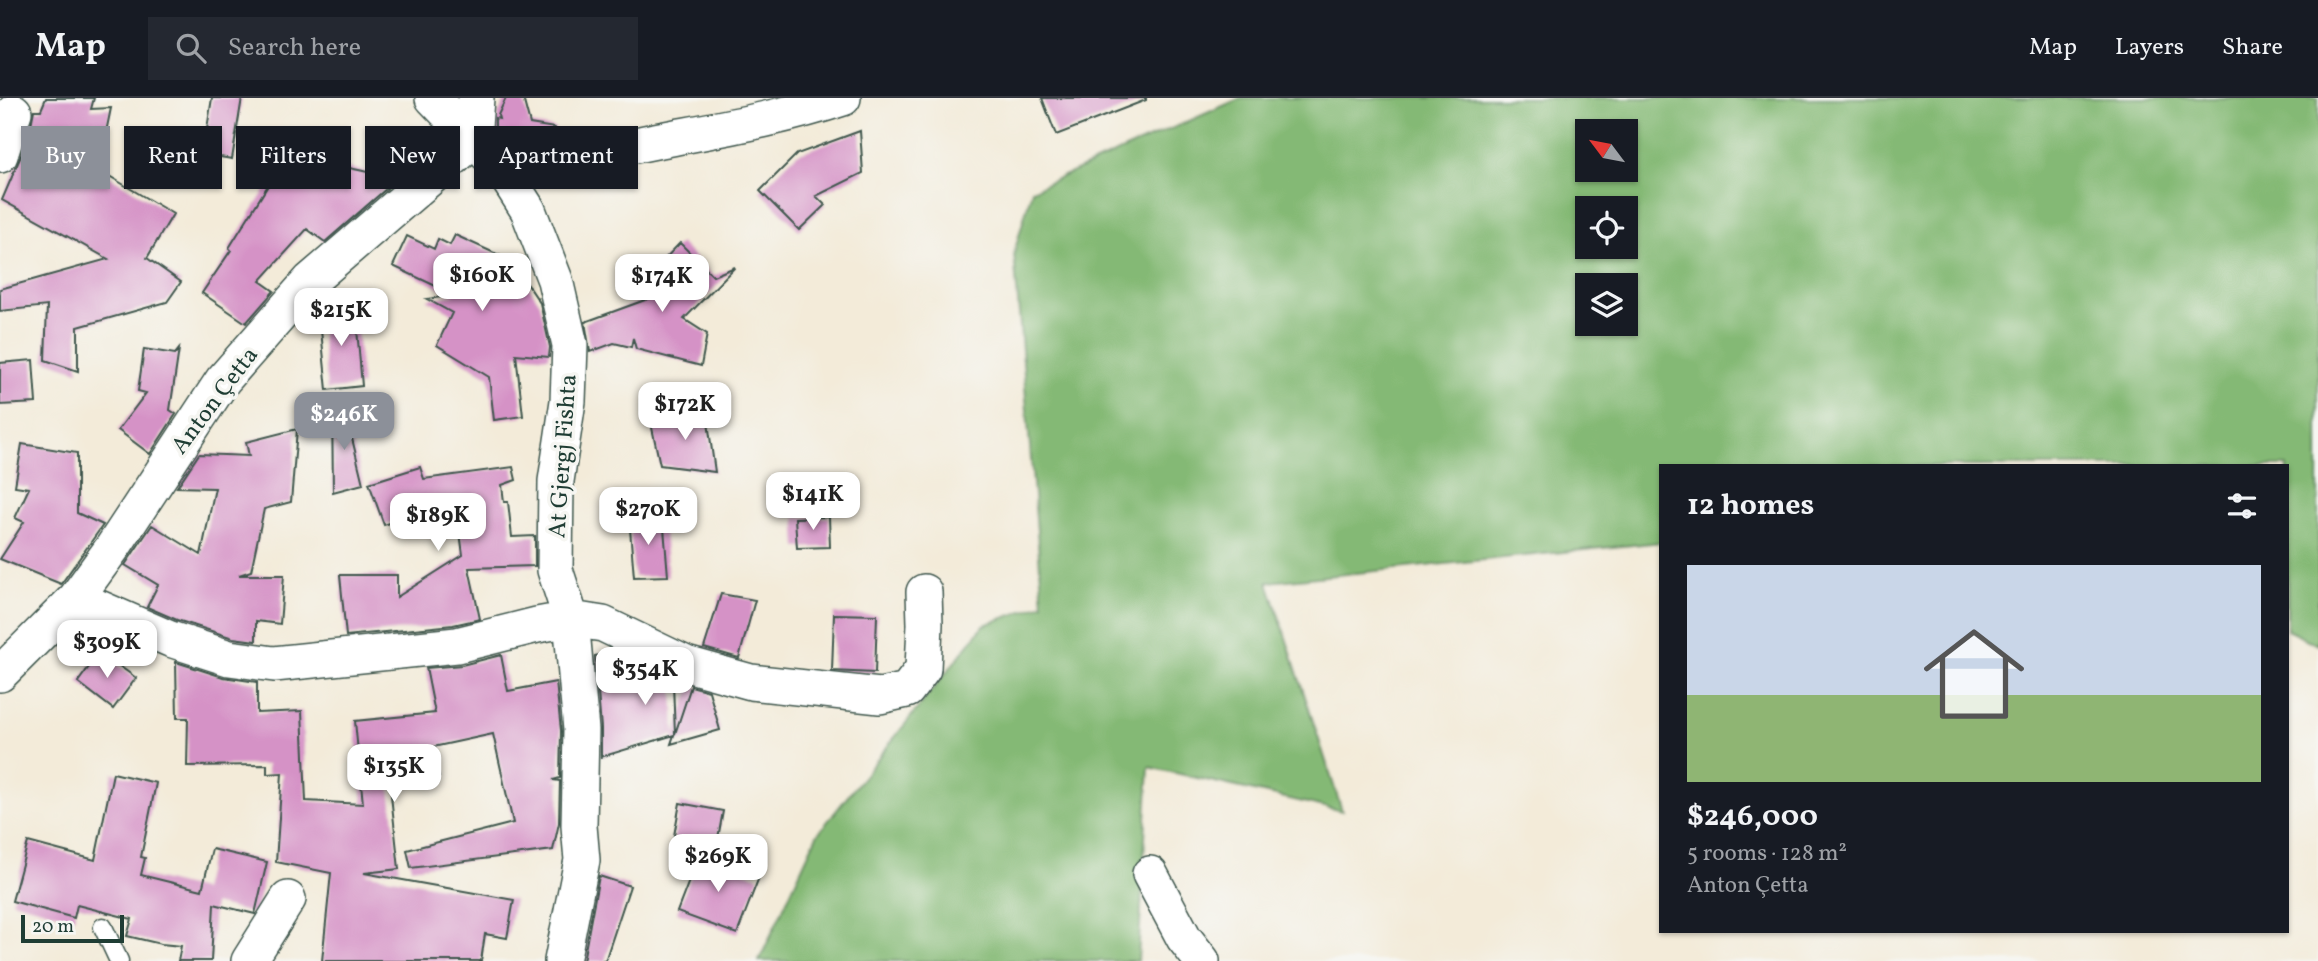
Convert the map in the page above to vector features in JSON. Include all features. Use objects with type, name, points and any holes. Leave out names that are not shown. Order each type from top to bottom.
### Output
[{"type":"street","name":"At Gjergj Fishta","points":[[433,98],[473,141]]},
{"type":"street","points":[[473,141],[476,98]]},
{"type":"street","points":[[638,146],[798,113],[843,98]]},
{"type":"street","points":[[0,155],[14,112]]},
{"type":"street","name":"Anton Çetta","points":[[0,674],[76,598],[113,547],[223,380],[310,281],[473,141]]},
{"type":"street","name":"At Gjergj Fishta","points":[[515,189],[528,210],[555,280],[570,345],[568,401],[556,481],[555,570],[572,619],[581,730],[579,826],[582,860],[562,961]]},
{"type":"street","points":[[76,598],[170,639],[229,658],[275,664],[457,645],[572,619],[603,624],[686,664],[751,682],[880,696],[907,690],[923,669],[924,592]]},
{"type":"street","points":[[1150,874],[1184,938],[1202,961]]},
{"type":"street","points":[[249,961],[288,900]]},
{"type":"lane","points":[[103,928],[119,961]]},
{"type":"green space","points":[[1241,98],[2318,98],[2318,645],[2289,631],[2289,464],[1659,464],[1659,542],[1268,582],[1342,811],[1149,767],[1138,961],[759,961],[817,835],[984,625],[1043,604],[1014,253],[1032,190]]},
{"type":"building","points":[[46,98],[94,98],[91,109],[111,108],[107,126],[31,125],[34,110],[41,110]]},
{"type":"building","points":[[212,98],[242,98],[232,159],[222,157],[222,126],[208,126]]},
{"type":"building","points":[[506,98],[523,98],[530,124],[542,126],[495,126],[495,118],[499,119],[498,115]]},
{"type":"building","points":[[1042,98],[1146,98],[1146,100],[1056,135]]},
{"type":"building","points":[[860,131],[863,173],[816,196],[825,205],[799,230],[760,191],[797,154]]},
{"type":"building","points":[[21,156],[21,189],[110,189],[110,176],[124,185],[124,189],[131,189],[173,214],[147,258],[181,282],[167,302],[78,327],[78,371],[45,360],[47,306],[0,311],[0,289],[108,259],[2,200]]},
{"type":"building","points":[[351,168],[365,171],[365,189],[386,189],[325,242],[307,229],[260,281],[274,291],[246,323],[202,293],[231,250],[229,248],[266,189],[351,189]]},
{"type":"building","points":[[455,235],[512,261],[540,303],[550,347],[549,357],[516,354],[523,416],[494,420],[489,377],[437,345],[452,313],[427,299],[455,295],[393,266],[407,236],[434,249],[438,239],[450,245]]},
{"type":"building","points":[[680,243],[713,276],[735,267],[684,319],[707,334],[701,366],[636,349],[633,338],[631,347],[614,343],[590,352],[585,322],[675,289],[655,269]]},
{"type":"building","points":[[355,306],[362,386],[327,390],[319,310]]},
{"type":"building","points":[[144,349],[175,354],[179,349],[170,410],[176,414],[150,454],[118,430],[146,393],[138,391]]},
{"type":"building","points":[[33,360],[36,403],[0,405],[0,363]]},
{"type":"building","points":[[343,401],[363,484],[333,492],[332,403]]},
{"type":"building","points":[[706,408],[715,472],[660,465],[651,423]]},
{"type":"building","points":[[297,429],[291,502],[264,509],[251,571],[239,575],[284,575],[280,624],[256,621],[256,641],[233,638],[147,607],[158,585],[125,565],[152,525],[201,555],[215,488],[177,487],[199,454],[249,456],[246,442]]},
{"type":"building","points":[[22,444],[77,453],[77,513],[103,525],[61,584],[0,559],[24,522],[15,518],[29,488],[15,486]]},
{"type":"building","points":[[420,467],[424,479],[513,467],[516,480],[502,485],[504,502],[508,502],[512,537],[535,536],[535,566],[469,568],[480,619],[453,625],[346,636],[340,575],[397,575],[397,597],[463,555],[456,501],[384,525],[369,483]]},
{"type":"building","points":[[663,516],[668,576],[634,577],[629,517]]},
{"type":"building","points":[[829,517],[830,547],[797,548],[795,518]]},
{"type":"building","points":[[721,594],[755,600],[739,658],[704,648]]},
{"type":"building","points":[[834,614],[877,615],[875,673],[832,671]]},
{"type":"building","points":[[614,651],[646,667],[651,690],[673,684],[675,734],[691,686],[709,691],[720,730],[671,744],[674,735],[601,757],[595,656]]},
{"type":"building","points":[[100,652],[136,678],[113,709],[78,682]]},
{"type":"building","points":[[501,655],[508,691],[556,682],[561,731],[560,778],[553,780],[560,781],[559,823],[553,850],[411,868],[407,850],[513,823],[493,734],[433,747],[439,777],[390,786],[399,869],[364,873],[514,900],[507,938],[485,934],[481,961],[322,961],[331,873],[276,862],[282,773],[267,774],[267,765],[187,766],[188,718],[177,718],[176,662],[223,677],[257,682],[257,713],[302,711],[306,801],[363,804],[355,721],[435,713],[426,668],[462,665]]},
{"type":"building","points":[[113,773],[156,783],[141,857],[145,858],[141,875],[202,890],[212,849],[267,862],[255,914],[214,904],[211,961],[178,961],[181,946],[127,936],[132,919],[77,905],[74,918],[12,901],[28,842],[95,860]]},
{"type":"building","points":[[680,803],[723,811],[716,849],[673,841]]},
{"type":"building","points":[[699,855],[759,877],[737,934],[677,912]]},
{"type":"building","points":[[599,876],[630,886],[605,961],[583,961]]}]
